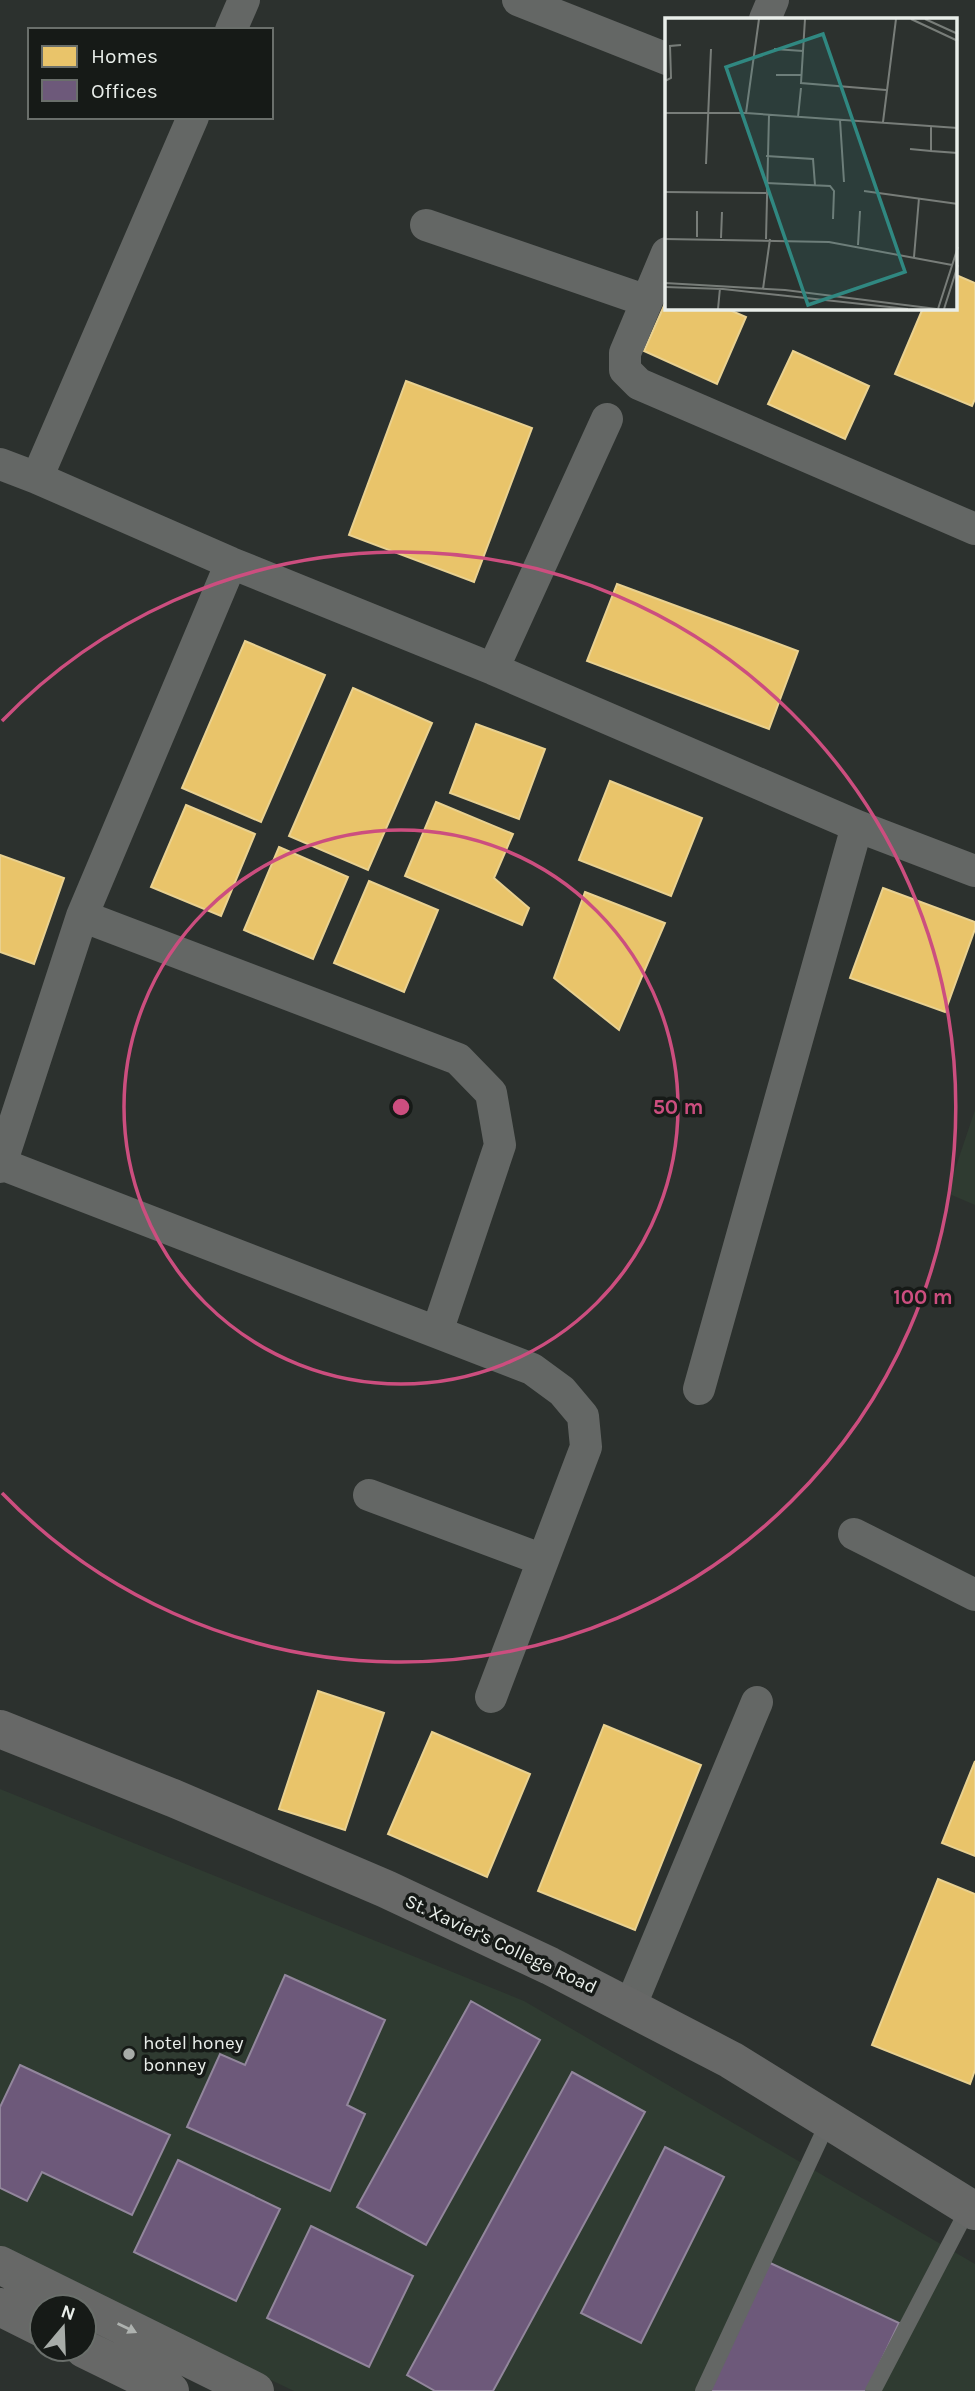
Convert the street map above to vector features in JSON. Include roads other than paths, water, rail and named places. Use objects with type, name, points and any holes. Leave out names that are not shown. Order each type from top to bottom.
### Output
[{"type":"street","points":[[232,28],[244,0]]},
{"type":"street","points":[[518,0],[665,58]]},
{"type":"street","points":[[765,18],[773,0]]},
{"type":"street","points":[[37,478],[192,119]]},
{"type":"street","points":[[426,225],[647,301]]},
{"type":"street","points":[[665,258],[625,353],[625,370],[639,384],[975,529]]},
{"type":"street","points":[[493,669],[607,419]]},
{"type":"street","points":[[0,464],[231,563],[493,669],[857,826],[975,871]]},
{"type":"street","points":[[231,563],[82,916],[1,1166],[532,1369],[562,1391],[583,1416],[586,1447],[491,1697]]},
{"type":"street","points":[[699,1389],[857,826]]},
{"type":"street","points":[[82,916],[458,1059],[491,1093],[500,1145],[437,1332]]},
{"type":"street","points":[[369,1495],[543,1560]]},
{"type":"street","points":[[854,1534],[975,1595]]},
{"type":"street","points":[[630,2007],[757,1702]]},
{"type":"street","name":"St. Xavier's College Road","points":[[0,1729],[173,1798],[386,1889],[550,1966],[731,2060],[972,2209]]},
{"type":"street","points":[[0,2265],[255,2391]]},
{"type":"street","points":[[0,2307],[28,2321]]},
{"type":"street","points":[[98,2356],[170,2391]]},
{"type":"lane","points":[[703,2391],[829,2120]]},
{"type":"lane","points":[[873,2391],[972,2209]]},
{"type":"place","name":"hotel honey bonney","points":[[129,2054]]}]
